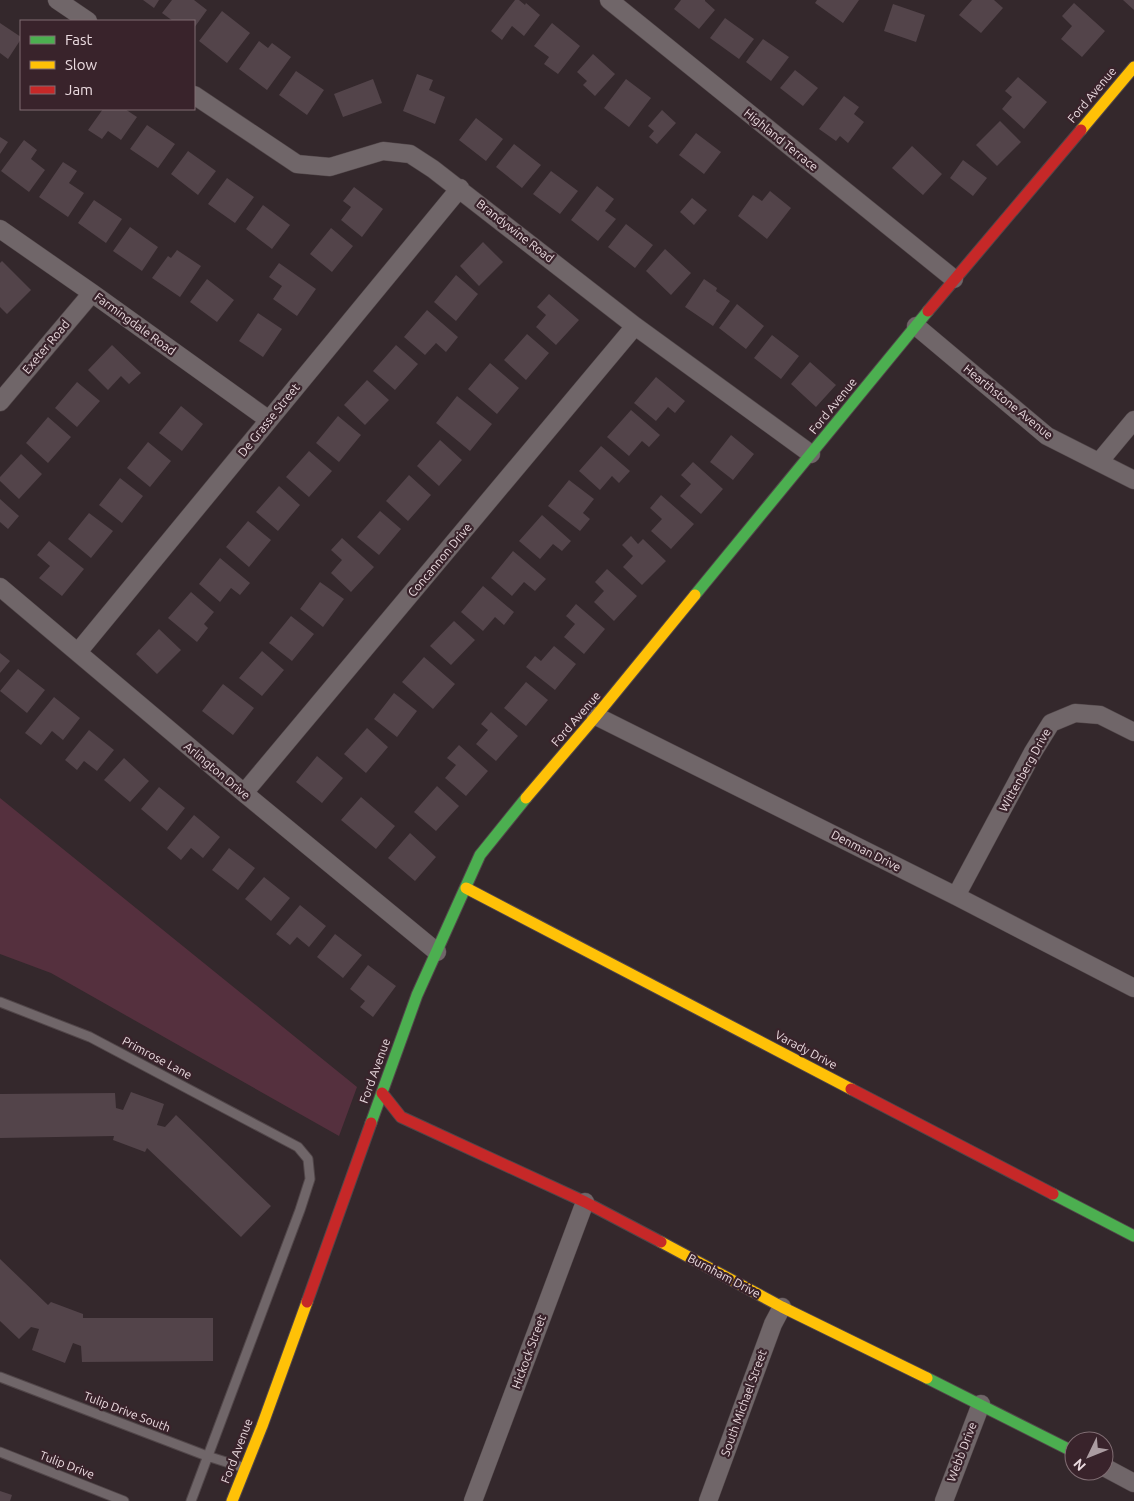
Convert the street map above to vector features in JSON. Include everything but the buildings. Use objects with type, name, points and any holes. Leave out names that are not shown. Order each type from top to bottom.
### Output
[{"type":"street","points":[[57,0],[87,20]]},
{"type":"street","name":"Highland Terrace","points":[[609,0],[954,279]]},
{"type":"street","name":"Ford Avenue","points":[[232,1501],[262,1426],[417,995],[480,855],[954,279],[1134,67]]},
{"type":"street","name":"Brandywine Road","points":[[195,96],[297,164],[330,167],[383,151],[410,154],[460,188],[636,326],[811,454]]},
{"type":"street","name":"De Grasse Street","points":[[78,652],[460,188]]},
{"type":"street","name":"Farmingdale Road","points":[[0,229],[269,420]]},
{"type":"street","name":"Exeter Road","points":[[0,402],[92,293]]},
{"type":"street","name":"Concannon Drive","points":[[244,793],[636,326]]},
{"type":"street","name":"Hearthstone Avenue","points":[[916,326],[1047,436],[1134,480]]},
{"type":"street","points":[[1099,462],[1134,420]]},
{"type":"street","name":"Arlington Drive","points":[[0,587],[436,952]]},
{"type":"street","name":"Wittenberg Drive","points":[[956,896],[1051,722],[1075,713],[1100,715],[1134,732]]},
{"type":"street","name":"Denman Drive","points":[[596,716],[956,896],[1134,988]]},
{"type":"street","name":"Varady Drive","points":[[466,888],[1134,1236]]},
{"type":"street","name":"Burnham Drive","points":[[382,1093],[401,1117],[584,1202],[782,1307],[981,1404],[1064,1447]]},
{"type":"street","name":"Hickock Street","points":[[473,1501],[584,1202]]},
{"type":"street","name":"South Michael Street","points":[[708,1501],[773,1324],[782,1307]]},
{"type":"street","name":"Webb Drive","points":[[944,1501],[981,1404]]},
{"type":"street","points":[[1114,1472],[1134,1483]]},
{"type":"lane","name":"Primrose Lane","points":[[0,1002],[90,1037],[298,1147],[308,1159],[310,1180],[300,1210],[207,1456]]},
{"type":"lane","name":"Tulip Drive South","points":[[0,1377],[207,1456],[245,1468]]},
{"type":"lane","name":"Tulip Drive","points":[[0,1452],[124,1501]]},
{"type":"lane","points":[[191,1501],[207,1456]]},
{"type":"shaded area","points":[[0,798],[357,1087],[339,1136],[51,973],[0,954]]},
{"type":"traffic: fast","points":[[695,595],[928,311]]},
{"type":"traffic: fast","points":[[371,1123],[417,995],[480,855],[526,798]]},
{"type":"traffic: fast","points":[[1053,1194],[1134,1236]]},
{"type":"traffic: fast","points":[[927,1378],[1064,1447]]},
{"type":"traffic: slow","points":[[1081,130],[1134,67]]},
{"type":"traffic: slow","points":[[526,798],[695,595]]},
{"type":"traffic: slow","points":[[466,888],[851,1089]]},
{"type":"traffic: slow","points":[[661,1242],[782,1307],[927,1378]]},
{"type":"traffic: slow","points":[[232,1501],[262,1426],[307,1302]]},
{"type":"traffic: jam","points":[[928,311],[1081,130]]},
{"type":"traffic: jam","points":[[851,1089],[1053,1194]]},
{"type":"traffic: jam","points":[[382,1093],[401,1117],[585,1202],[661,1242]]},
{"type":"traffic: jam","points":[[307,1302],[371,1123]]}]
